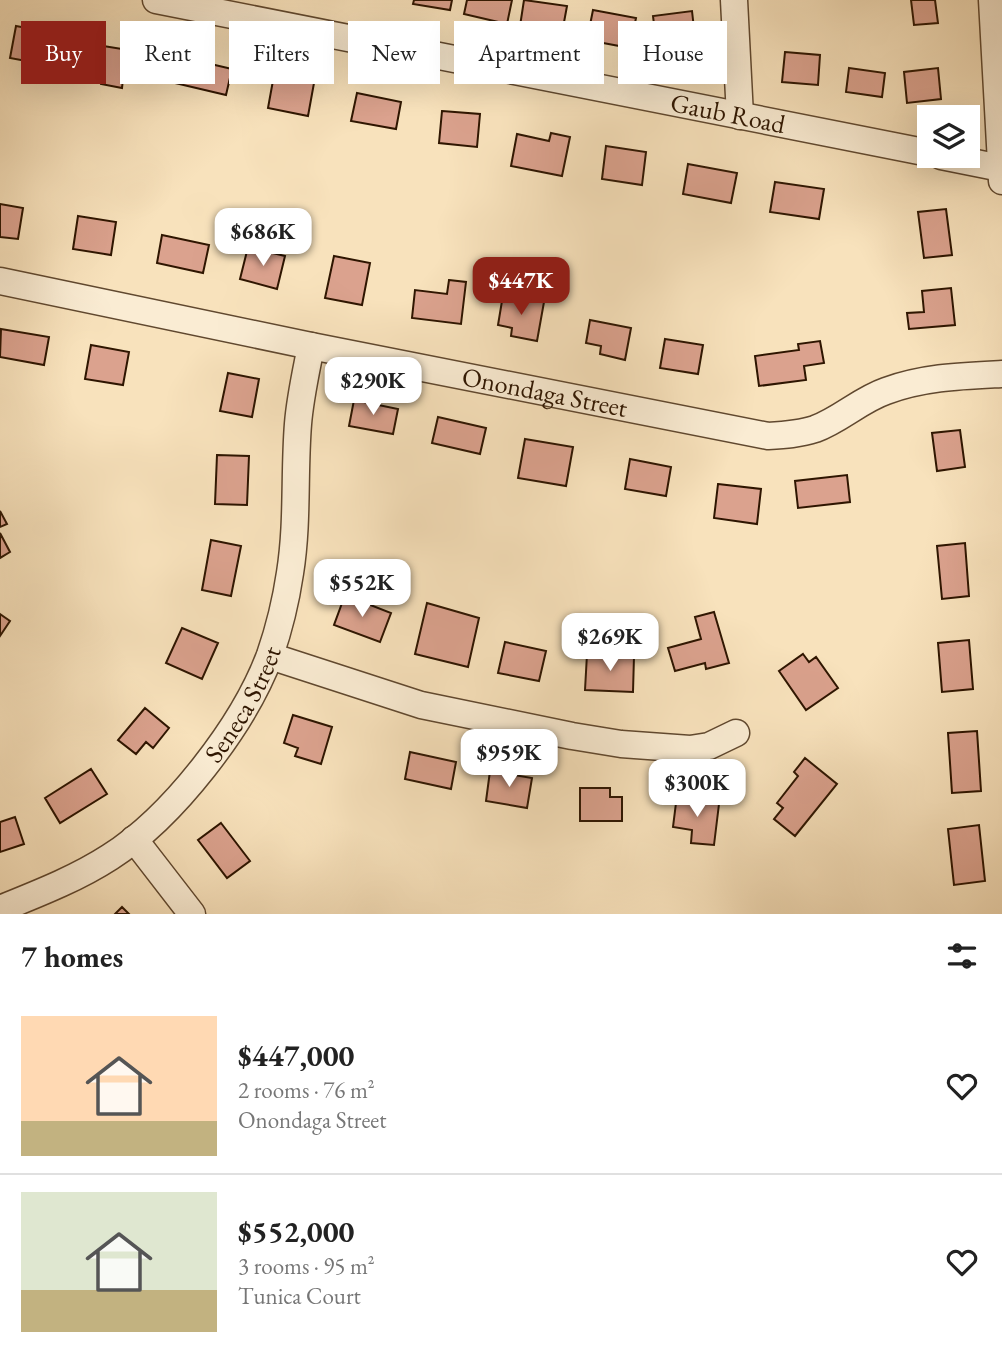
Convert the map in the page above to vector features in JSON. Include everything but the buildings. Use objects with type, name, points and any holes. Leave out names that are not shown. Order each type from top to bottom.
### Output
[{"type":"street","name":"Gaub Road","points":[[156,0],[917,151]]},
{"type":"street","points":[[734,0],[740,116]]},
{"type":"street","points":[[992,0],[1002,181]]},
{"type":"street","points":[[980,164],[1001,168]]},
{"type":"street","name":"Onondaga Street","points":[[0,281],[311,346],[768,436],[791,435],[816,429],[864,400],[902,386],[930,379],[1002,374]]},
{"type":"street","name":"Seneca Street","points":[[0,909],[86,870],[134,839],[161,815],[200,772],[236,719],[270,656],[290,574],[295,520],[298,424],[311,346]]},
{"type":"street","points":[[270,656],[421,705],[572,736],[621,744],[690,749],[709,746],[736,733]]},
{"type":"street","points":[[134,839],[192,914]]}]
